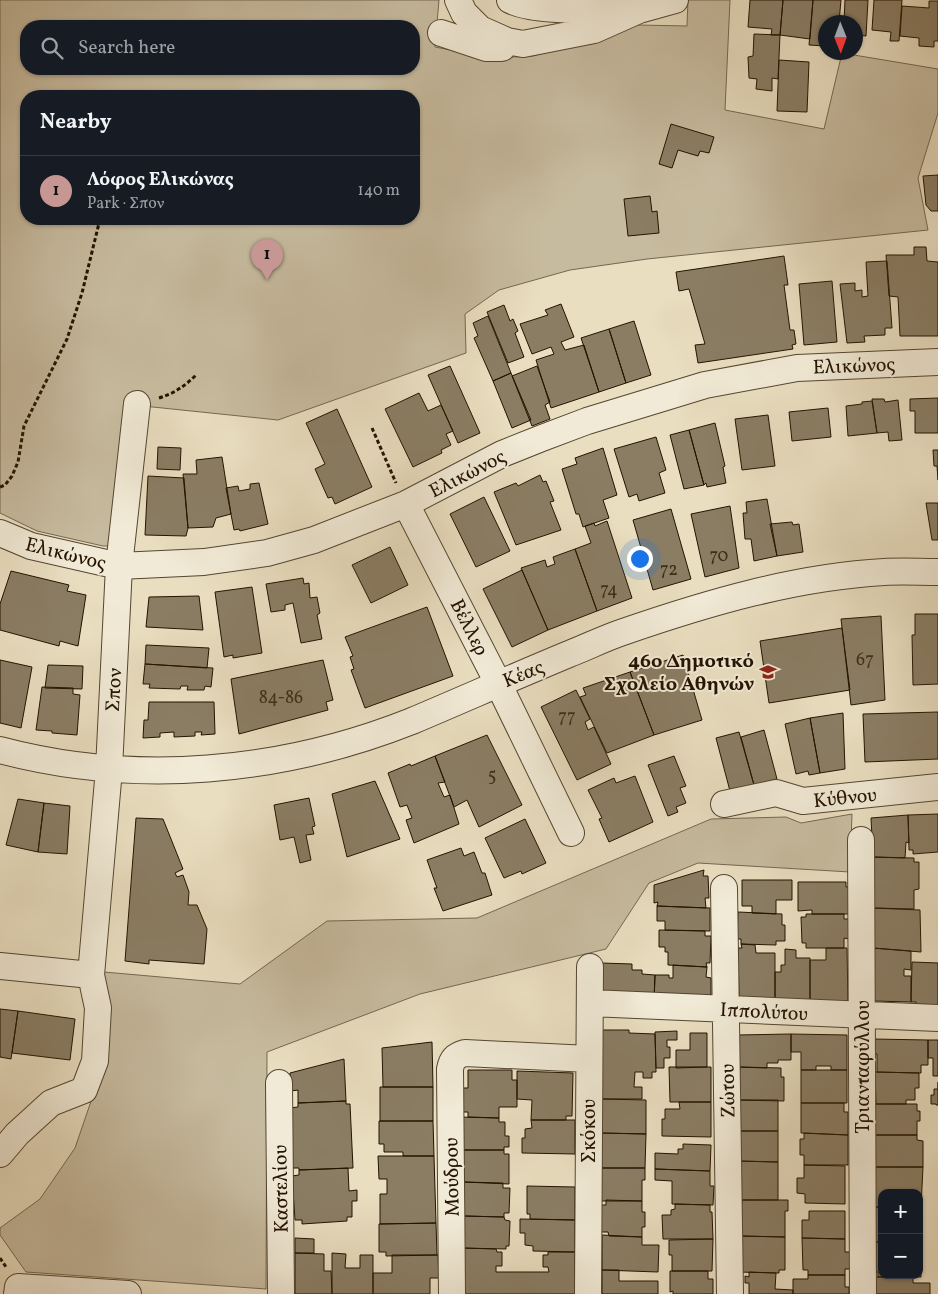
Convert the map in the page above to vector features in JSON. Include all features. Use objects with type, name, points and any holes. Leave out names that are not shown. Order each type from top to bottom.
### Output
[{"type":"street","points":[[458,0],[464,13],[480,29],[507,41],[523,44]]},
{"type":"street","points":[[510,0],[518,4],[555,8],[639,10]]},
{"type":"street","points":[[441,33],[486,48],[510,48],[594,30],[639,10],[676,0]]},
{"type":"street","name":"Ελικώνος","points":[[0,533],[31,546],[119,566],[204,562],[267,553],[314,540],[406,504],[502,454],[587,420],[705,385],[797,368],[938,362]]},
{"type":"street","name":"Σπον","points":[[0,1154],[17,1134],[51,1103],[84,1090],[95,1061],[98,1008],[92,975],[109,769],[119,566],[137,404]]},
{"type":"street","name":"Βέλλερ","points":[[406,504],[498,683],[571,832]]},
{"type":"street","name":"Κέας","points":[[0,750],[30,758],[109,769],[170,771],[233,767],[281,759],[346,744],[410,721],[622,632],[712,604],[783,586],[836,577],[884,572],[938,572]]},
{"type":"street","name":"Κύθνου","points":[[724,804],[776,793],[803,801],[938,787]]},
{"type":"street","name":"Τριανταφύλλου","points":[[861,840],[863,1294]]},
{"type":"street","name":"Ζώτου","points":[[724,888],[730,1294]]},
{"type":"street","points":[[0,966],[92,975]]},
{"type":"street","name":"Σκόκου","points":[[588,1294],[590,967]]},
{"type":"street","name":"Ιππολύτου","points":[[590,1003],[938,1018]]},
{"type":"street","name":"Μούδρου","points":[[452,1294],[450,1079],[452,1061],[464,1053],[589,1059]]},
{"type":"street","name":"Καστελίου","points":[[279,1083],[281,1294]]},
{"type":"street","points":[[18,1290],[128,1294]]},
{"type":"path","points":[[0,487],[5,485],[12,476],[18,462],[24,426],[67,339],[82,293],[99,225]]},
{"type":"path","points":[[137,404],[168,396],[187,384],[196,375]]},
{"type":"path","points":[[372,428],[406,504]]},
{"type":"shaded area","points":[[0,0],[439,0],[435,47],[492,58],[533,56],[638,25],[687,26],[688,0],[730,0],[725,110],[824,129],[840,60],[863,60],[863,56],[938,69],[938,113],[918,178],[928,230],[647,259],[570,270],[499,290],[465,314],[466,353],[278,420],[143,406],[132,546],[103,546],[37,531],[0,513]]},
{"type":"shaded area","points":[[852,814],[850,872],[698,863],[649,883],[606,949],[420,994],[267,1052],[266,1289],[26,1272],[0,1235],[0,1228],[40,1199],[75,1148],[100,1075],[104,972],[240,984],[327,921],[477,918],[711,819],[786,817],[801,823]]},
{"type":"building","points":[[750,0],[783,0],[780,35],[771,35],[772,29],[748,27]]},
{"type":"building","points":[[783,0],[813,0],[810,39],[780,35]]},
{"type":"building","points":[[813,0],[841,0],[840,15],[818,15],[818,46],[809,45]]},
{"type":"building","points":[[845,0],[868,0],[866,36],[863,36],[863,15],[844,15]]},
{"type":"building","points":[[874,0],[902,0],[899,41],[890,41],[891,32],[872,30]]},
{"type":"building","points":[[929,1],[938,1],[938,41],[934,41],[934,47],[919,46],[919,38],[900,36],[902,6],[929,8]]},
{"type":"building","points":[[754,34],[780,35],[778,79],[772,78],[772,91],[756,89],[757,79],[749,78],[748,57],[753,56]]},
{"type":"building","points":[[779,60],[809,62],[807,112],[777,111]]},
{"type":"building","points":[[671,124],[714,137],[709,153],[700,151],[698,156],[678,150],[672,168],[659,164]]},
{"type":"building","points":[[938,175],[938,211],[931,211],[926,205],[923,176]]},
{"type":"building","points":[[650,196],[652,212],[657,211],[659,233],[628,236],[624,199]]},
{"type":"building","points":[[914,247],[926,247],[927,261],[938,262],[938,336],[900,336],[898,297],[889,296],[886,255],[914,255]]},
{"type":"building","points":[[784,256],[788,285],[784,285],[790,330],[794,330],[796,344],[792,345],[793,349],[698,363],[695,345],[705,344],[689,289],[679,291],[676,272]]},
{"type":"building","points":[[887,261],[892,328],[885,328],[885,335],[864,336],[865,342],[847,343],[840,284],[855,283],[855,291],[862,290],[862,297],[868,296],[866,262]]},
{"type":"building","points":[[832,281],[837,342],[804,345],[799,284]]},
{"type":"building","points":[[561,304],[574,337],[561,342],[565,350],[584,345],[599,392],[551,408],[536,360],[554,354],[551,347],[532,354],[520,324],[548,315],[545,310]]},
{"type":"building","points":[[504,305],[510,321],[513,319],[518,331],[515,333],[524,357],[508,363],[487,312]]},
{"type":"building","points":[[488,316],[511,373],[493,381],[474,338],[478,336],[473,323]]},
{"type":"building","points":[[634,321],[651,375],[626,383],[609,329]]},
{"type":"building","points":[[609,329],[626,383],[599,392],[581,338]]},
{"type":"building","points":[[450,366],[480,433],[458,443],[428,375]]},
{"type":"building","points":[[537,366],[550,402],[545,405],[550,419],[532,426],[512,376]]},
{"type":"building","points":[[511,373],[531,420],[512,428],[493,381]]},
{"type":"building","points":[[419,393],[428,411],[441,405],[453,431],[446,434],[451,445],[441,450],[442,453],[413,467],[385,409]]},
{"type":"building","points":[[938,398],[938,433],[915,433],[915,411],[910,411],[910,399]]},
{"type":"building","points":[[872,399],[884,399],[885,402],[898,400],[902,440],[889,441],[888,432],[877,433]]},
{"type":"building","points":[[872,401],[877,433],[848,436],[846,406]]},
{"type":"building","points":[[828,408],[831,437],[792,441],[789,412]]},
{"type":"building","points":[[337,409],[372,487],[335,504],[332,497],[328,498],[315,469],[325,464],[306,423]]},
{"type":"building","points":[[768,415],[775,466],[742,470],[735,419]]},
{"type":"building","points":[[715,423],[725,466],[723,467],[726,483],[707,487],[706,483],[704,485],[689,430]]},
{"type":"building","points":[[689,430],[704,485],[684,489],[670,435]]},
{"type":"building","points":[[656,437],[666,470],[659,473],[665,493],[639,501],[637,494],[629,497],[614,449]]},
{"type":"building","points":[[158,447],[181,448],[180,470],[157,469]]},
{"type":"building","points":[[603,448],[617,495],[603,500],[609,518],[583,527],[579,514],[576,514],[562,469],[577,464],[575,458]]},
{"type":"building","points":[[933,450],[938,450],[938,480],[937,466],[934,466]]},
{"type":"building","points":[[222,457],[231,514],[216,518],[213,527],[188,528],[183,474],[197,474],[196,460]]},
{"type":"building","points":[[540,475],[543,482],[546,481],[554,501],[550,502],[561,530],[516,545],[494,492],[516,483],[518,486]]},
{"type":"building","points":[[148,476],[184,478],[188,528],[186,536],[145,535]]},
{"type":"building","points":[[259,483],[268,524],[240,531],[239,529],[234,530],[226,488],[238,486],[239,491],[250,489],[250,484]]},
{"type":"building","points":[[484,497],[510,551],[476,567],[450,514]]},
{"type":"building","points":[[767,499],[777,556],[754,561],[751,539],[745,539],[743,513],[747,513],[746,502]]},
{"type":"building","points":[[926,503],[938,503],[938,540],[932,540]]},
{"type":"building","points":[[730,506],[739,568],[705,577],[691,514]]},
{"type":"building","points":[[671,509],[691,579],[653,590],[633,520]]},
{"type":"building","points":[[607,521],[632,598],[597,611],[575,549],[591,543],[585,526],[594,523],[595,526]]},
{"type":"building","points":[[792,522],[793,525],[799,524],[803,552],[777,556],[770,524]]},
{"type":"building","points":[[390,547],[408,585],[371,603],[352,565]]},
{"type":"building","points":[[575,549],[597,611],[548,630],[521,568],[545,560],[547,567],[555,564],[553,557]]},
{"type":"building","points":[[522,570],[548,630],[512,647],[483,589]]},
{"type":"building","points":[[11,571],[69,585],[67,591],[86,595],[78,646],[60,641],[59,646],[0,630],[0,604]]},
{"type":"building","points":[[303,578],[304,584],[309,583],[310,598],[317,597],[320,613],[317,615],[322,639],[301,643],[293,603],[285,605],[285,610],[271,612],[266,584]]},
{"type":"building","points":[[252,587],[262,653],[233,658],[233,655],[224,657],[215,592]]},
{"type":"building","points":[[199,596],[203,630],[146,627],[149,597]]},
{"type":"building","points":[[427,607],[453,676],[365,708],[351,670],[354,669],[350,657],[353,656],[345,637]]},
{"type":"building","points":[[915,614],[938,614],[938,684],[913,685],[912,635],[915,635]]},
{"type":"building","points":[[881,616],[885,700],[851,705],[841,619]]},
{"type":"building","points":[[842,628],[850,690],[769,703],[760,641]]},
{"type":"building","points":[[146,645],[209,648],[207,668],[145,664]]},
{"type":"building","points":[[683,655],[702,720],[654,735],[630,672]]},
{"type":"building","points":[[0,660],[32,667],[21,728],[0,723]]},
{"type":"building","points":[[323,660],[333,700],[326,702],[328,710],[239,734],[231,679]]},
{"type":"building","points":[[145,664],[213,668],[211,687],[205,686],[204,690],[187,690],[188,686],[181,686],[180,689],[149,688],[150,684],[143,684]]},
{"type":"building","points":[[48,665],[83,666],[82,689],[45,688]]},
{"type":"building","points":[[630,672],[654,735],[607,753],[580,697],[586,695],[583,688]]},
{"type":"building","points":[[42,687],[73,688],[73,694],[80,695],[77,735],[36,730]]},
{"type":"building","points":[[576,690],[590,719],[585,722],[588,730],[594,727],[611,764],[577,780],[541,707]]},
{"type":"building","points":[[149,702],[214,702],[215,734],[201,735],[202,732],[195,732],[195,736],[174,737],[174,732],[160,733],[160,737],[143,738],[144,720],[148,720]]},
{"type":"building","points":[[938,712],[938,759],[865,762],[863,714]]},
{"type":"building","points":[[843,713],[845,769],[820,773],[810,718]]},
{"type":"building","points":[[810,718],[820,773],[809,775],[808,771],[796,774],[785,724]]},
{"type":"building","points":[[764,730],[777,779],[754,785],[741,737]]},
{"type":"building","points":[[739,732],[754,785],[730,791],[716,738]]},
{"type":"building","points":[[487,735],[522,805],[479,827],[467,800],[454,807],[435,756]]},
{"type":"building","points":[[435,756],[445,782],[438,783],[444,797],[450,795],[459,824],[414,843],[406,820],[412,818],[407,805],[400,807],[388,773]]},
{"type":"building","points":[[674,756],[686,786],[680,788],[686,803],[676,807],[678,812],[668,816],[648,765]]},
{"type":"building","points":[[635,776],[653,822],[609,842],[599,819],[602,818],[588,790],[614,778],[616,783]]},
{"type":"building","points":[[375,781],[400,839],[347,857],[332,794]]},
{"type":"building","points":[[309,798],[315,826],[312,827],[314,834],[306,835],[311,860],[300,863],[294,837],[280,840],[274,805]]},
{"type":"building","points":[[18,799],[44,803],[38,852],[6,845]]},
{"type":"building","points":[[44,803],[70,806],[67,854],[38,852]]},
{"type":"building","points":[[938,814],[938,852],[913,854],[913,850],[909,850],[908,815]]},
{"type":"building","points":[[908,815],[909,843],[906,842],[905,858],[873,857],[871,818]]},
{"type":"building","points":[[136,818],[163,819],[183,869],[175,873],[177,877],[183,875],[189,892],[188,905],[197,905],[207,929],[204,964],[149,960],[149,964],[125,961]]},
{"type":"building","points":[[525,819],[546,863],[522,874],[521,871],[504,878],[485,838]]},
{"type":"building","points":[[461,848],[464,856],[474,852],[482,873],[485,873],[492,895],[443,911],[434,888],[437,888],[427,860]]},
{"type":"building","points":[[873,857],[914,858],[914,862],[919,862],[919,889],[914,890],[914,909],[873,908]]},
{"type":"building","points":[[704,870],[703,876],[708,876],[709,898],[705,898],[706,908],[657,906],[658,902],[654,903],[654,885]]},
{"type":"building","points":[[742,880],[792,880],[792,900],[776,900],[776,914],[752,913],[752,906],[742,906]]},
{"type":"building","points":[[798,882],[846,882],[846,887],[850,887],[850,914],[812,914],[812,910],[798,911]]},
{"type":"building","points":[[657,906],[710,908],[710,931],[665,930],[665,921],[657,921]]},
{"type":"building","points":[[873,908],[920,910],[921,952],[873,948]]},
{"type":"building","points":[[738,912],[782,914],[782,925],[785,925],[785,941],[776,941],[776,945],[741,944],[741,939],[737,939]]},
{"type":"building","points":[[806,914],[844,914],[844,919],[849,919],[849,939],[844,938],[844,948],[806,948],[806,943],[802,943],[801,917],[806,917]]},
{"type":"building","points":[[659,930],[705,931],[705,936],[711,936],[710,963],[706,963],[707,967],[668,965],[668,952],[665,952],[665,947],[659,947]]},
{"type":"building","points":[[741,944],[755,945],[756,953],[775,953],[775,1001],[739,999],[738,948],[742,948]]},
{"type":"building","points":[[826,948],[847,948],[848,1004],[810,1001],[810,960],[826,960]]},
{"type":"building","points":[[873,948],[911,951],[911,970],[904,969],[904,976],[911,976],[911,1002],[874,1001]]},
{"type":"building","points":[[785,949],[796,950],[796,958],[810,958],[810,1001],[775,1001],[775,972],[781,972],[781,965],[785,965]]},
{"type":"building","points":[[912,962],[938,963],[938,1008],[916,1008],[916,1002],[911,1002]]},
{"type":"building","points":[[601,963],[632,964],[632,970],[642,970],[642,974],[655,975],[654,1001],[601,999]]},
{"type":"building","points":[[673,965],[707,967],[706,977],[711,978],[711,1000],[654,1001],[655,975],[669,975],[669,978],[673,978]]},
{"type":"building","points":[[0,1009],[18,1011],[11,1059],[0,1057]]},
{"type":"building","points":[[18,1011],[75,1019],[70,1060],[12,1053]]},
{"type":"building","points":[[602,1030],[629,1030],[629,1033],[655,1034],[656,1072],[652,1072],[652,1078],[643,1078],[643,1072],[635,1072],[634,1087],[642,1087],[642,1099],[602,1099]]},
{"type":"building","points":[[677,1031],[677,1040],[667,1040],[667,1047],[670,1047],[670,1058],[664,1058],[664,1068],[656,1068],[655,1032]]},
{"type":"building","points":[[690,1033],[707,1033],[707,1067],[676,1068],[676,1050],[690,1050]]},
{"type":"building","points":[[791,1034],[791,1060],[778,1060],[778,1063],[767,1063],[767,1068],[737,1067],[737,1035]]},
{"type":"building","points":[[791,1034],[847,1035],[847,1070],[831,1070],[831,1066],[816,1066],[816,1070],[801,1070],[801,1052],[791,1052]]},
{"type":"building","points":[[873,1039],[928,1040],[928,1065],[921,1065],[921,1073],[877,1072],[877,1054],[873,1054]]},
{"type":"building","points":[[928,1040],[938,1040],[938,1076],[933,1076],[933,1058],[928,1058]]},
{"type":"building","points":[[432,1042],[433,1087],[383,1087],[382,1048]]},
{"type":"building","points":[[344,1059],[346,1101],[298,1103],[298,1090],[291,1091],[290,1073]]},
{"type":"building","points":[[669,1067],[711,1067],[711,1102],[670,1102]]},
{"type":"building","points":[[740,1067],[781,1068],[781,1077],[784,1077],[784,1101],[737,1100]]},
{"type":"building","points":[[468,1070],[512,1070],[512,1080],[517,1080],[517,1107],[499,1107],[499,1118],[468,1117],[468,1112],[462,1112],[462,1088],[468,1088]]},
{"type":"building","points":[[801,1070],[847,1070],[847,1103],[801,1103]]},
{"type":"building","points":[[517,1071],[573,1073],[572,1116],[566,1116],[566,1120],[531,1120],[532,1100],[517,1099]]},
{"type":"building","points":[[875,1072],[919,1073],[919,1088],[915,1088],[915,1100],[906,1100],[906,1104],[876,1104]]},
{"type":"building","points":[[380,1087],[433,1087],[433,1121],[380,1121]]},
{"type":"building","points":[[934,1089],[938,1089],[938,1105],[931,1104],[931,1095],[934,1095]]},
{"type":"building","points":[[602,1099],[646,1100],[646,1134],[601,1133]]},
{"type":"building","points":[[737,1100],[778,1100],[778,1131],[737,1131]]},
{"type":"building","points":[[346,1101],[346,1104],[350,1104],[353,1168],[299,1170],[299,1168],[291,1168],[289,1108],[298,1107],[298,1103]]},
{"type":"building","points":[[679,1102],[711,1102],[711,1137],[662,1136],[662,1119],[665,1119],[665,1109],[680,1109]]},
{"type":"building","points":[[801,1103],[844,1103],[844,1112],[848,1112],[848,1135],[801,1133]]},
{"type":"building","points":[[873,1104],[917,1104],[917,1111],[920,1111],[920,1121],[917,1121],[917,1135],[873,1135]]},
{"type":"building","points":[[459,1117],[499,1118],[499,1122],[505,1122],[505,1136],[509,1136],[509,1147],[504,1147],[504,1150],[463,1150]]},
{"type":"building","points":[[531,1120],[575,1120],[575,1154],[522,1153],[522,1138],[525,1138],[525,1129],[532,1128]]},
{"type":"building","points":[[379,1121],[433,1121],[434,1156],[403,1156],[403,1152],[384,1152],[384,1144],[379,1144]]},
{"type":"building","points":[[737,1131],[778,1131],[778,1162],[737,1161]]},
{"type":"building","points":[[601,1133],[646,1134],[645,1168],[600,1168]]},
{"type":"building","points":[[804,1133],[848,1135],[848,1165],[804,1165],[804,1155],[800,1155],[800,1139],[804,1139]]},
{"type":"building","points":[[873,1135],[917,1135],[917,1140],[923,1141],[923,1167],[873,1167]]},
{"type":"building","points":[[683,1144],[711,1145],[710,1171],[655,1169],[655,1153],[678,1154],[678,1149],[683,1149]]},
{"type":"building","points":[[463,1150],[504,1150],[504,1154],[509,1154],[509,1184],[464,1182]]},
{"type":"building","points":[[378,1156],[434,1156],[436,1223],[380,1224],[380,1194],[387,1194],[387,1179],[379,1179]]},
{"type":"building","points":[[737,1161],[778,1162],[778,1200],[737,1200]]},
{"type":"building","points":[[804,1165],[845,1166],[845,1204],[805,1203],[805,1194],[797,1193],[797,1178],[804,1178]]},
{"type":"building","points":[[873,1167],[923,1167],[922,1189],[878,1189],[878,1207],[873,1207]]},
{"type":"building","points":[[348,1168],[349,1191],[357,1190],[357,1201],[352,1201],[352,1217],[347,1217],[347,1221],[302,1224],[302,1220],[295,1220],[292,1176],[299,1175],[299,1170]]},
{"type":"building","points":[[600,1168],[645,1168],[645,1180],[642,1180],[642,1201],[600,1201]]},
{"type":"building","points":[[655,1169],[710,1171],[710,1186],[714,1186],[713,1205],[672,1204],[672,1181],[655,1180]]},
{"type":"building","points":[[464,1182],[503,1183],[503,1188],[510,1188],[509,1213],[504,1213],[504,1217],[464,1216]]},
{"type":"building","points":[[527,1186],[575,1187],[575,1220],[530,1219],[530,1214],[527,1214]]},
{"type":"building","points":[[606,1200],[642,1201],[642,1212],[645,1212],[645,1227],[642,1227],[642,1237],[609,1236],[608,1232],[601,1232],[601,1205],[606,1205]]},
{"type":"building","points":[[742,1200],[788,1200],[788,1211],[785,1211],[785,1237],[742,1236],[742,1228],[736,1228],[737,1203],[742,1203]]},
{"type":"building","points":[[675,1204],[710,1205],[713,1239],[663,1239],[662,1215],[671,1215],[671,1210],[675,1209]]},
{"type":"building","points":[[873,1207],[878,1207],[878,1242],[873,1242]]},
{"type":"building","points":[[809,1211],[845,1211],[845,1239],[802,1238],[802,1220],[809,1220]]},
{"type":"building","points":[[464,1216],[504,1217],[505,1220],[510,1221],[509,1246],[506,1246],[506,1249],[461,1248]]},
{"type":"building","points":[[520,1219],[575,1220],[575,1252],[533,1251],[533,1246],[525,1245],[525,1233],[520,1233]]},
{"type":"building","points":[[436,1223],[437,1255],[386,1256],[386,1252],[379,1252],[379,1224]]},
{"type":"building","points":[[602,1235],[642,1237],[642,1245],[659,1245],[658,1272],[602,1270]]},
{"type":"building","points":[[739,1236],[785,1237],[785,1270],[779,1270],[779,1273],[738,1272]]},
{"type":"building","points":[[295,1238],[314,1239],[314,1253],[295,1253]]},
{"type":"building","points":[[802,1238],[845,1239],[845,1252],[850,1252],[850,1269],[845,1269],[845,1275],[808,1275],[808,1270],[803,1270]]},
{"type":"building","points":[[713,1239],[712,1271],[672,1271],[672,1255],[669,1255],[669,1240]]},
{"type":"building","points":[[873,1242],[878,1242],[878,1272],[873,1272]]},
{"type":"building","points":[[461,1248],[496,1249],[497,1252],[502,1252],[502,1266],[496,1266],[496,1272],[549,1272],[548,1267],[543,1267],[543,1255],[548,1255],[548,1252],[575,1252],[575,1294],[462,1294]]},
{"type":"building","points":[[295,1253],[324,1254],[324,1271],[331,1271],[332,1294],[295,1294]]},
{"type":"building","points":[[332,1253],[346,1254],[345,1268],[360,1268],[360,1255],[373,1255],[373,1294],[332,1294]]},
{"type":"building","points":[[392,1255],[438,1255],[439,1278],[430,1278],[430,1294],[373,1294],[373,1273],[392,1273]]},
{"type":"building","points":[[602,1270],[619,1270],[619,1281],[658,1281],[658,1294],[602,1294]]},
{"type":"building","points":[[670,1271],[708,1271],[708,1279],[713,1279],[713,1294],[673,1294],[673,1291],[670,1292]]},
{"type":"building","points":[[749,1272],[776,1273],[775,1289],[793,1290],[793,1294],[749,1294],[749,1283],[745,1283],[745,1276],[749,1277]]},
{"type":"building","points":[[808,1275],[845,1275],[845,1287],[849,1287],[849,1294],[793,1294],[793,1279],[808,1279]]},
{"type":"building","points":[[874,1277],[878,1277],[878,1279],[913,1279],[913,1283],[930,1283],[930,1294],[874,1294]]},
{"type":"place","name":"Λόφος Ελικώνας","points":[[267,280]]},
{"type":"place","name":"46ο Δημοτικό Σχολείο Αθηνών","points":[[768,672]]}]
